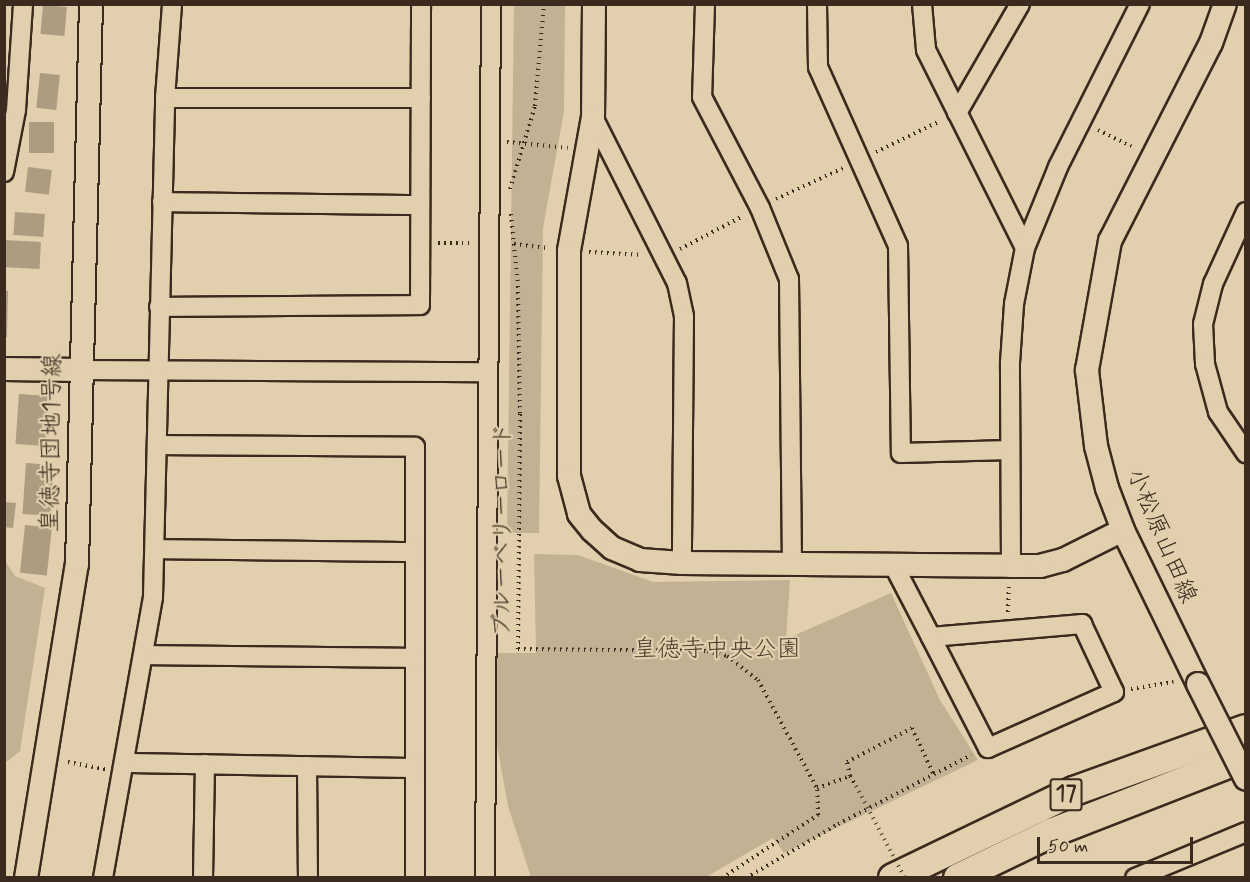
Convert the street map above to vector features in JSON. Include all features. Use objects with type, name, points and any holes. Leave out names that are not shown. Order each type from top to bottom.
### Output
[{"type":"main road","name":"17","points":[[893,878],[1074,791],[1245,729]]},
{"type":"main road","name":"17","points":[[958,878],[1051,833],[1245,757]]},
{"type":"street","points":[[4,172],[16,110],[22,4]]},
{"type":"street","name":"皇徳寺団地1号線","points":[[26,878],[77,564],[80,370],[91,4]]},
{"type":"street","points":[[103,878],[145,656],[155,549],[157,371],[165,98],[172,4]]},
{"type":"street","points":[[159,307],[420,305],[421,4]]},
{"type":"street","points":[[485,878],[491,4]]},
{"type":"street","points":[[594,4],[593,117],[569,251],[572,494],[579,514],[612,548],[639,560],[682,563],[893,564],[1010,571],[1063,560],[1123,530]]},
{"type":"street","points":[[705,4],[702,97],[759,207],[789,279],[792,563]]},
{"type":"street","points":[[817,4],[818,68],[898,246],[901,453],[1010,450]]},
{"type":"street","points":[[922,4],[926,50],[1025,248]]},
{"type":"street","points":[[957,113],[1020,4]]},
{"type":"street","points":[[1010,571],[1010,450],[1014,304],[1025,248],[1042,201],[1140,4]]},
{"type":"street","name":"小松原山田線","points":[[1225,4],[1211,43],[1110,241],[1104,262],[1087,370],[1096,446],[1123,530],[1245,779]]},
{"type":"street","points":[[165,98],[421,98]]},
{"type":"street","points":[[593,117],[677,283],[684,316],[682,563]]},
{"type":"street","points":[[162,202],[420,205]]},
{"type":"street","points":[[1245,212],[1213,284],[1203,324],[1205,364],[1218,412],[1245,453]]},
{"type":"street","points":[[4,369],[487,372]]},
{"type":"street","points":[[157,445],[415,447],[414,878]]},
{"type":"street","points":[[155,549],[415,552]]},
{"type":"street","points":[[893,564],[988,748],[1114,692],[1082,624],[931,637]]},
{"type":"street","points":[[145,656],[415,658]]},
{"type":"street","points":[[124,768],[205,764],[415,768]]},
{"type":"street","points":[[203,878],[205,764]]},
{"type":"street","points":[[307,766],[308,878]]},
{"type":"street","points":[[1135,878],[1245,832]]},
{"type":"path","points":[[509,193],[535,106],[544,4]]},
{"type":"path","points":[[1081,122],[1131,146]]},
{"type":"path","points":[[490,144],[524,141],[574,149]]},
{"type":"path","name":"ブルーベリーロード","points":[[510,205],[518,286],[520,414],[518,649],[707,651],[727,656],[758,680],[817,788]]},
{"type":"path","points":[[420,243],[488,244]]},
{"type":"path","points":[[1007,630],[1010,571]]},
{"type":"path","points":[[1114,692],[1174,682]]},
{"type":"path","points":[[905,878],[850,776],[848,762],[912,728],[933,773]]},
{"type":"path","points":[[746,878],[933,773],[988,748]]},
{"type":"path","points":[[68,762],[124,768]]},
{"type":"path","points":[[722,878],[818,815],[817,788],[850,776]]},
{"type":"green space","points":[[514,5],[565,5],[564,111],[543,228],[539,533],[507,533]]},
{"type":"green space","name":"皇徳寺中央公園","points":[[534,554],[578,555],[653,582],[790,580],[786,639],[891,593],[940,700],[978,760],[784,853],[773,838],[706,877],[531,877],[508,806],[494,728],[496,653],[536,653]]},
{"type":"green space","points":[[5,561],[15,576],[45,588],[20,751],[5,763]]},
{"type":"building","points":[[43,5],[67,7],[64,36],[40,34]]},
{"type":"building","points":[[40,73],[60,75],[56,110],[36,108]]},
{"type":"building","points":[[29,122],[54,122],[54,153],[29,153]]},
{"type":"building","points":[[28,167],[52,170],[49,195],[25,192]]},
{"type":"building","points":[[15,212],[45,214],[43,237],[13,235]]},
{"type":"building","points":[[4,240],[41,242],[40,269],[4,267]]},
{"type":"building","points":[[4,291],[8,291],[7,337],[4,337]]},
{"type":"building","points":[[19,394],[49,396],[45,446],[16,444]]},
{"type":"building","points":[[26,463],[54,465],[50,516],[22,514]]},
{"type":"building","points":[[4,502],[16,503],[13,528],[4,527]]},
{"type":"building","points":[[25,525],[52,528],[47,576],[20,573]]}]
